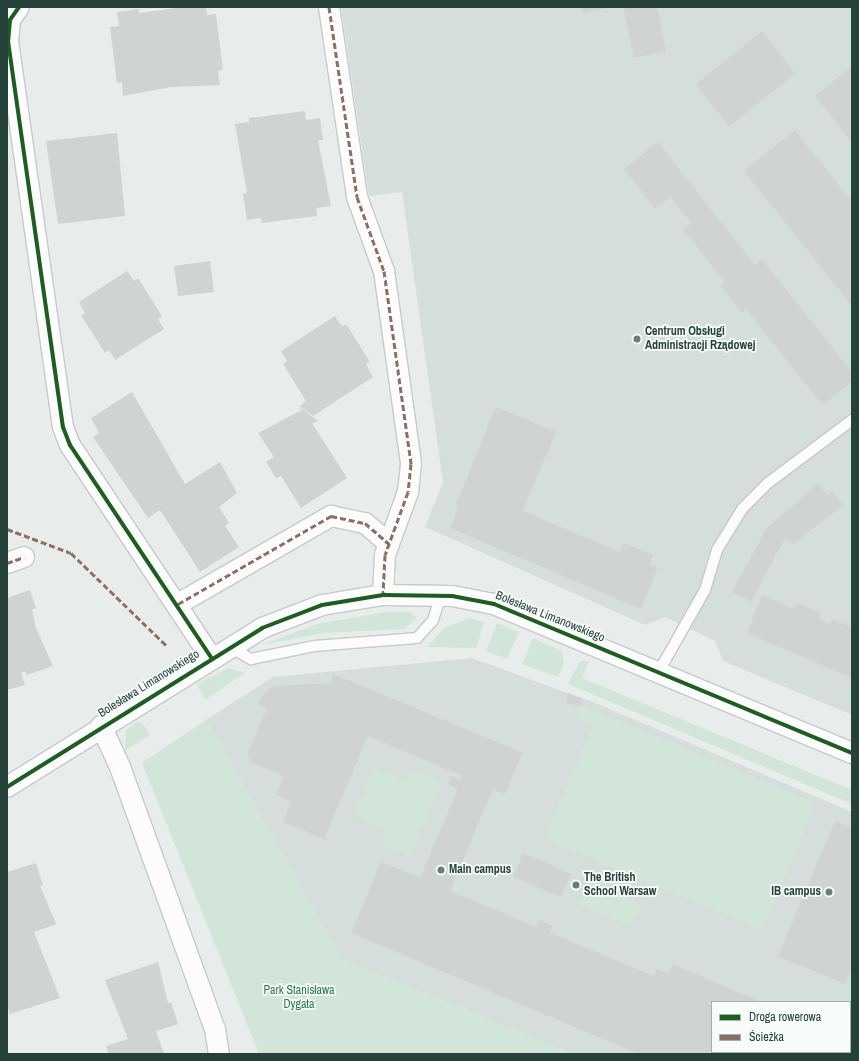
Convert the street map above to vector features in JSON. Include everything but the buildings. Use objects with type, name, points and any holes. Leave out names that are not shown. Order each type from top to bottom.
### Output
[{"type":"street","points":[[19,7],[10,20],[8,41],[63,427],[70,445],[178,604],[212,657]]},
{"type":"street","points":[[329,7],[356,197],[384,271],[411,464],[408,492],[389,544],[383,595]]},
{"type":"street","points":[[178,604],[331,516],[365,523],[389,544]]},
{"type":"street","name":"Bolesława Limanowskiego","points":[[7,787],[229,646],[262,628],[322,605],[383,595],[441,596],[494,604],[852,753]]},
{"type":"street","points":[[101,726],[120,767],[215,1029],[219,1054]]},
{"type":"lane","points":[[658,672],[705,590],[717,550],[742,509],[764,487],[852,420]]},
{"type":"lane","points":[[229,646],[251,659],[314,646],[417,638],[433,620],[441,596]]},
{"type":"shaded area","name":"Centrum Obsługi Administracji Rządowej","points":[[341,7],[852,7],[852,715],[723,661],[715,641],[665,617],[645,625],[425,527],[443,482],[402,192],[369,196]]},
{"type":"shaded area","name":"The British School Warsaw","points":[[472,658],[598,704],[852,812],[852,1024],[851,1001],[711,1001],[711,1053],[573,1054],[341,959],[206,720],[273,677]]},
{"type":"green space","points":[[385,612],[410,612],[417,618],[404,629],[323,633],[261,645],[317,624]]},
{"type":"green space","points":[[470,618],[484,622],[477,648],[427,647],[444,628]]},
{"type":"green space","points":[[497,623],[519,632],[507,659],[486,651]]},
{"type":"green space","points":[[533,638],[562,651],[564,663],[558,677],[522,664]]},
{"type":"green space","points":[[580,661],[589,661],[582,678],[852,790],[852,804],[568,684]]},
{"type":"green space","points":[[228,668],[245,673],[205,700],[197,684]]},
{"type":"green space","points":[[581,705],[815,803],[762,930],[545,839],[593,725],[576,717]]},
{"type":"green space","name":"Park Stanisława Dygata","points":[[206,720],[341,959],[573,1054],[259,1054],[142,763]]},
{"type":"green space","points":[[136,722],[142,722],[150,735],[125,751],[126,730]]},
{"type":"green space","points":[[374,768],[405,781],[410,769],[441,782],[410,856],[384,846],[385,829],[354,816]]},
{"type":"green space","points":[[587,880],[641,903],[631,926],[577,904]]},
{"type":"marked path","points":[[329,7],[357,197],[384,271],[411,464],[408,492],[385,555],[383,595]]},
{"type":"marked path","points":[[178,604],[331,516],[365,523],[389,544]]},
{"type":"marked path","points":[[7,529],[71,553],[167,646]]},
{"type":"marked path","points":[[7,563],[24,557]]},
{"type":"cycle path","points":[[19,7],[10,20],[8,41],[63,427],[70,445],[211,657]]},
{"type":"cycle path","points":[[7,787],[262,628],[322,605],[383,595],[452,596],[494,604],[852,753]]},
{"type":"place","name":"Centrum Obsługi Administracji Rządowej","points":[[637,339]]},
{"type":"place","name":"Main campus","points":[[441,870]]},
{"type":"place","name":"The British School Warsaw","points":[[576,885]]},
{"type":"place","name":"IB campus","points":[[829,892]]}]
